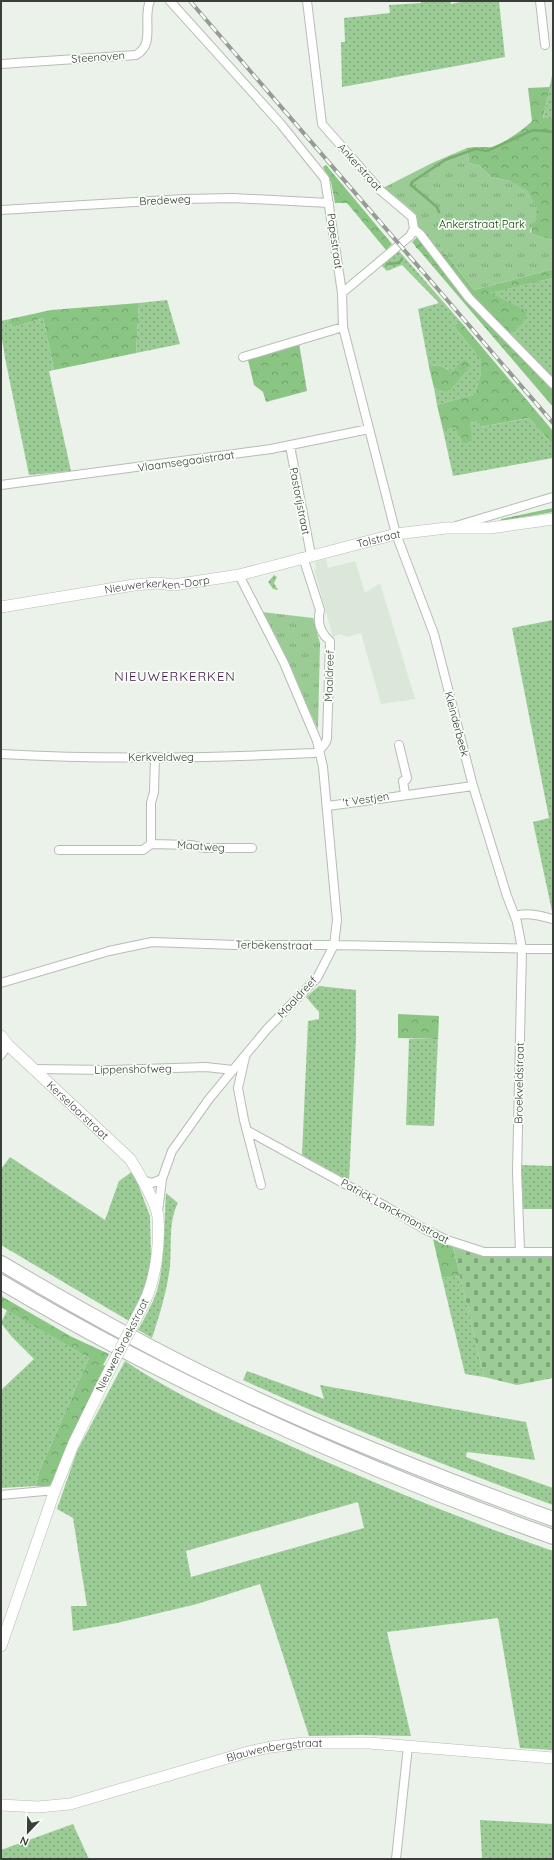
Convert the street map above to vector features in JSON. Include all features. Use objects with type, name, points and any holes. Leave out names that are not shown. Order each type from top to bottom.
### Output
[{"type":"highway","points":[[1,1263],[148,1346],[249,1396],[356,1443],[553,1520]]},
{"type":"highway","points":[[1,1282],[137,1358],[241,1410],[344,1456],[454,1501],[553,1538]]},
{"type":"street","name":"Steenoven","points":[[1,64],[136,55],[143,51],[148,42],[147,8],[150,1]]},
{"type":"street","name":"Papestraat","points":[[170,1],[280,123],[326,179],[342,293],[343,326],[396,534]]},
{"type":"street","name":"Ankerstraat","points":[[307,1],[322,124],[380,190],[412,217],[414,229],[420,234],[470,298],[553,384]]},
{"type":"street","points":[[540,1],[545,45]]},
{"type":"street","name":"Bredeweg","points":[[1,210],[184,199],[233,198],[329,203]]},
{"type":"street","points":[[342,293],[407,239],[414,229]]},
{"type":"street","points":[[243,356],[343,326]]},
{"type":"street","name":"Vlaamsegaaistraat","points":[[1,485],[290,446],[369,429]]},
{"type":"street","name":"Pastorijstraat","points":[[290,446],[307,556]]},
{"type":"street","name":"Tolstraat","points":[[446,528],[553,497]]},
{"type":"street","name":"Tolstraat","points":[[307,556],[396,534],[446,528],[490,528],[553,519]]},
{"type":"street","name":"Kleinderbeek","points":[[396,534],[434,634],[473,786],[515,916]]},
{"type":"street","name":"Nieuwerkerken-Dorp","points":[[1,607],[134,585],[157,583],[174,585],[239,575],[307,556]]},
{"type":"street","name":"Maaldreef","points":[[307,556],[320,610],[318,619],[323,635],[330,641],[327,739],[326,743],[319,750]]},
{"type":"street","name":"Maaldreef","points":[[239,575],[284,663],[317,741],[323,767],[328,806],[337,920],[334,945],[316,978],[266,1029],[246,1055],[238,1088],[244,1120],[261,1185]]},
{"type":"street","name":"'t Vestjen","points":[[399,745],[408,778],[403,781],[405,794]]},
{"type":"street","name":"Kerkveldweg","points":[[1,754],[37,756],[238,757],[314,753],[319,750]]},
{"type":"street","points":[[151,844],[151,803],[154,792],[155,757]]},
{"type":"street","name":"'t Vestjen","points":[[328,806],[405,794],[473,786]]},
{"type":"street","name":"Maatweg","points":[[59,850],[143,850],[151,844],[191,845],[205,848],[252,848]]},
{"type":"street","points":[[515,916],[532,914],[553,920]]},
{"type":"street","name":"Broekveldstraat","points":[[515,916],[522,949],[517,1172],[520,1252]]},
{"type":"street","name":"Terbekenstraat","points":[[1,983],[109,951],[152,942],[235,945],[334,945],[553,949]]},
{"type":"street","name":"Kerselaarstraat","points":[[1,1036],[8,1045],[124,1153],[143,1180],[158,1216]]},
{"type":"street","points":[[1,1055],[8,1045]]},
{"type":"street","name":"Nieuwenbroekstraat","points":[[1,1646],[55,1490],[73,1445],[152,1285],[156,1266],[158,1216],[162,1179],[172,1151],[209,1099],[246,1055]]},
{"type":"street","name":"Lippenshofweg","points":[[34,1069],[110,1070],[206,1067],[233,1070]]},
{"type":"street","name":"Patrick Lanckmanstraat","points":[[248,1131],[426,1230],[447,1240],[484,1252],[553,1252]]},
{"type":"street","points":[[143,1180],[152,1183],[162,1179]]},
{"type":"street","points":[[1,1495],[55,1490]]},
{"type":"street","name":"Blauwenbergstraat","points":[[1,1805],[38,1807],[70,1804],[248,1752],[294,1743],[341,1742],[553,1758]]},
{"type":"street","points":[[396,1859],[408,1746]]},
{"type":"shaded area","points":[[326,559],[328,568],[355,561],[365,593],[380,583],[415,699],[381,704],[361,633],[347,637],[341,634],[333,637],[314,569],[316,569],[315,562]]},
{"type":"green space","points":[[421,1],[450,1],[451,4],[465,1],[499,1],[505,57],[342,87],[341,42],[345,42],[344,18],[390,13],[389,5],[421,3]]},
{"type":"green space","points":[[553,71],[553,118],[543,119]]},
{"type":"green space","points":[[550,87],[543,118],[553,118],[553,240],[531,234],[532,226],[510,181],[491,177],[480,166],[469,163],[467,148],[492,147],[502,143],[519,132],[532,121],[528,88]]},
{"type":"green space","name":"Ankerstraat Park","points":[[467,148],[469,163],[480,166],[491,177],[510,181],[528,191],[537,208],[536,220],[530,231],[531,234],[553,240],[553,269],[474,290],[442,249],[439,254],[418,229],[415,216],[411,211],[383,188],[432,163]]},
{"type":"green space","points":[[326,165],[392,244],[386,250],[347,203],[335,203],[331,182],[323,167]]},
{"type":"green space","points":[[419,235],[553,387],[553,407],[412,242]]},
{"type":"green space","points":[[442,249],[474,290],[553,269],[553,278],[490,293],[527,311],[521,325],[516,330],[508,334],[477,301],[439,254]]},
{"type":"green space","points":[[399,251],[460,321],[454,326],[481,360],[481,373],[475,394],[437,405],[434,388],[444,392],[471,365],[451,372],[441,366],[436,365],[429,367],[418,309],[439,303],[402,265],[387,271],[381,265]]},
{"type":"green space","points":[[553,278],[553,382],[508,334],[489,293]]},
{"type":"green space","points":[[167,300],[180,344],[136,353],[139,303]]},
{"type":"green space","points":[[139,303],[136,353],[54,370],[43,318],[12,328],[10,319],[51,310]]},
{"type":"green space","points":[[43,318],[54,370],[49,371],[71,471],[29,475],[6,363],[1,334],[1,321],[10,319],[12,328]]},
{"type":"green space","points":[[460,321],[553,431],[553,445],[529,418],[480,427],[479,421],[470,423],[472,441],[462,443],[455,427],[443,430],[437,405],[475,394],[481,373],[481,360],[454,326]]},
{"type":"green space","points":[[299,343],[307,391],[266,402],[263,392],[254,385],[248,360]]},
{"type":"green space","points":[[464,360],[471,365],[451,389],[444,392],[434,388],[429,367],[436,365],[441,366],[451,372]]},
{"type":"green space","points":[[529,418],[553,445],[553,458],[453,476],[443,430],[455,426],[462,443],[470,423],[479,421],[481,427]]},
{"type":"green space","points":[[553,508],[553,512],[501,521],[501,519]]},
{"type":"green space","points":[[274,575],[277,577],[274,583],[278,590],[273,589],[268,582]]},
{"type":"green space","points":[[262,612],[313,618],[320,643],[318,729]]},
{"type":"green space","points":[[553,620],[553,916],[533,822],[549,818],[512,628]]},
{"type":"green space","points":[[319,986],[356,990],[356,1039],[349,1181],[302,1155],[308,1021],[319,1019],[319,1012],[306,997]]},
{"type":"green space","points":[[398,1014],[439,1016],[438,1039],[398,1038]]},
{"type":"green space","points":[[409,1039],[438,1039],[434,1126],[406,1125]]},
{"type":"green space","points":[[10,1157],[105,1220],[119,1181],[133,1171],[150,1216],[151,1258],[148,1278],[143,1294],[129,1321],[1,1245],[1,1169]]},
{"type":"green space","points":[[522,1165],[553,1166],[553,1209],[522,1209]]},
{"type":"green space","points":[[166,1193],[178,1203],[173,1218],[170,1266],[167,1284],[152,1338],[138,1330],[153,1301],[160,1280],[163,1255]]},
{"type":"green space","points":[[433,1239],[453,1247],[460,1276],[442,1278]]},
{"type":"green space","points":[[453,1247],[490,1254],[553,1255],[553,1378],[517,1385],[484,1377]]},
{"type":"green space","points":[[460,1276],[484,1377],[465,1374],[442,1278]]},
{"type":"green space","points":[[1,1296],[72,1337],[109,1354],[103,1365],[106,1366],[53,1482],[48,1487],[36,1486],[39,1472],[89,1358],[1,1307]]},
{"type":"green space","points":[[7,1310],[89,1358],[39,1472],[36,1486],[1,1488],[1,1390],[34,1359],[12,1337],[1,1323]]},
{"type":"green space","points":[[125,1361],[166,1386],[229,1419],[422,1502],[553,1551],[553,1750],[520,1748],[498,1618],[387,1632],[411,1736],[309,1736],[260,1584],[197,1604],[117,1623],[73,1631],[71,1606],[87,1606],[73,1518],[57,1509],[77,1451]],"holes":[[[358,1502],[364,1528],[191,1577],[186,1551]]]},
{"type":"green space","points":[[247,1371],[324,1399],[320,1385],[526,1422],[535,1460],[467,1452],[466,1457],[553,1488],[553,1505],[396,1446],[319,1414],[243,1380]]},
{"type":"green space","points":[[480,1820],[553,1824],[553,1859],[482,1859]]},
{"type":"green space","points":[[73,1824],[89,1859],[1,1859],[1,1850]]},
{"type":"waterway","points":[[439,212],[437,207],[411,185],[412,182],[445,160],[475,149],[487,151],[533,130],[553,132]]},
{"type":"waterway","points":[[417,247],[425,242]]},
{"type":"waterway","points":[[387,264],[399,263],[402,259]]},
{"type":"railway","points":[[190,1],[553,423]]},
{"type":"district","name":"NIEUWERKERKEN","points":[[175,676]]}]
